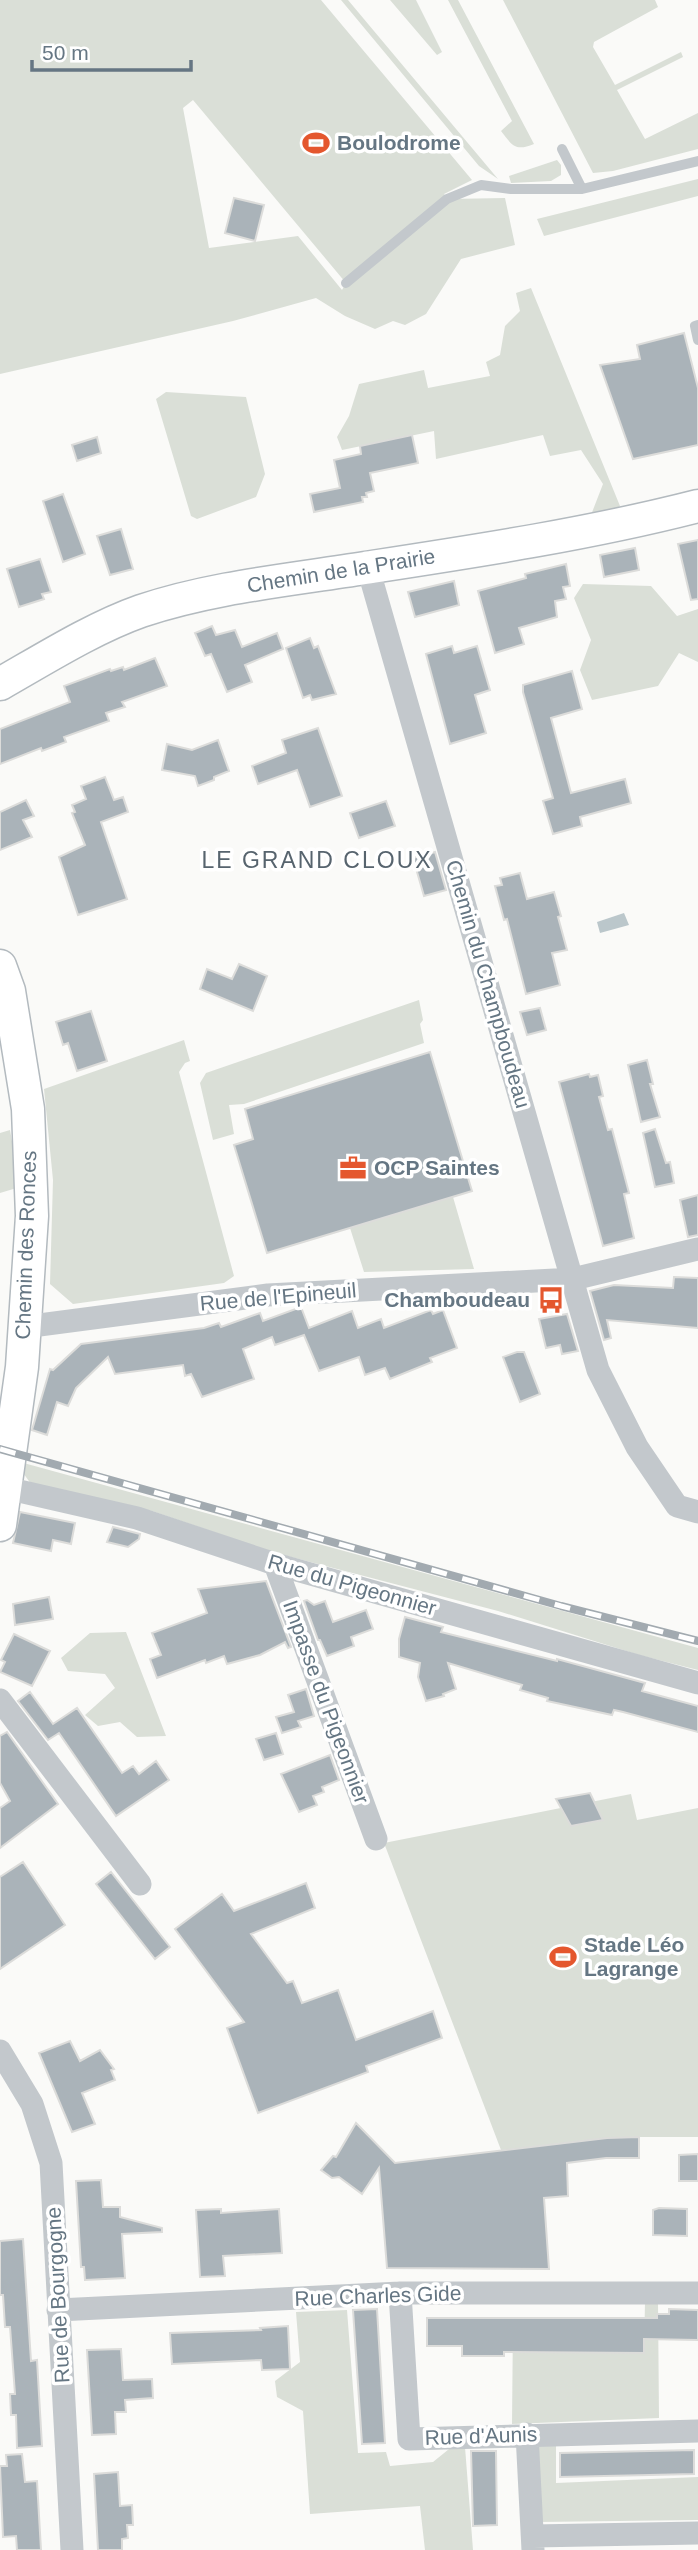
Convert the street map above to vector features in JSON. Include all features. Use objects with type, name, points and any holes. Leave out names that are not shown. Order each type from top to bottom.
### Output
[{"type":"street","name":"Chemin de la Prairie","points":[[0,684],[73,643],[140,612],[217,591],[632,523],[698,506]]},
{"type":"street","name":"Chemin du Champboudeau","points":[[368,568],[598,1370],[637,1447],[677,1506],[698,1512]]},
{"type":"street","name":"Chemin des Ronces","points":[[0,966],[9,990],[28,1109],[32,1216],[22,1367],[0,1525]]},
{"type":"street","name":"Rue de l'Epineuil","points":[[24,1327],[268,1295],[573,1279],[698,1249]]},
{"type":"street","name":"Rue du Pigeonnier","points":[[6,1488],[137,1518],[275,1564],[698,1683]]},
{"type":"street","name":"Impasse du Pigeonnier","points":[[275,1564],[376,1839]]},
{"type":"street","points":[[0,1700],[140,1884]]},
{"type":"street","name":"Rue de Bourgogne","points":[[0,2051],[32,2104],[51,2163],[72,2550]]},
{"type":"street","name":"Rue Charles Gide","points":[[58,2310],[400,2294],[698,2293]]},
{"type":"street","name":"Rue d'Aunis","points":[[400,2294],[409,2439],[698,2431]]},
{"type":"street","points":[[527,2434],[533,2543],[698,2533]]},
{"type":"lane","points":[[562,149],[582,189]]},
{"type":"lane","points":[[346,284],[447,199],[481,186],[511,189],[582,189],[698,161]]},
{"type":"lane","points":[[698,326],[695,326],[698,340]]},
{"type":"shaded area","points":[[0,0],[321,0],[472,180],[444,194],[448,199],[505,198],[515,245],[461,259],[426,314],[405,325],[393,321],[375,329],[345,316],[316,298],[233,321],[0,374]],"holes":[[[193,100],[346,283],[342,290],[298,236],[209,248],[183,108]]]},
{"type":"shaded area","points":[[341,0],[348,0],[498,179],[479,166]]},
{"type":"shaded area","points":[[390,0],[416,0],[442,52],[437,55]]},
{"type":"shaded area","points":[[448,0],[458,0],[534,144],[514,146],[501,131],[512,121]]},
{"type":"shaded area","points":[[503,0],[655,0],[658,7],[594,42],[593,47],[615,85],[681,52],[683,57],[617,90],[645,139],[698,113],[698,149],[613,171],[593,173]]},
{"type":"shaded area","points":[[557,160],[561,165],[561,175],[551,181],[511,183],[509,176]]},
{"type":"shaded area","points":[[698,179],[698,196],[544,236],[537,219]]},
{"type":"shaded area","points":[[531,288],[620,506],[612,513],[591,515],[603,484],[581,450],[550,456],[543,435],[436,459],[434,431],[342,450],[337,437],[349,416],[359,384],[424,370],[428,388],[490,376],[486,362],[500,355],[505,326],[520,311],[516,293]]},
{"type":"shaded area","points":[[166,392],[246,397],[265,474],[256,497],[197,519],[191,516],[156,399]]},
{"type":"shaded area","points":[[583,584],[651,586],[677,616],[698,609],[698,662],[679,653],[658,686],[592,700],[580,670],[591,640],[574,598]]},
{"type":"shaded area","points":[[624,913],[629,925],[600,933],[597,922]]},
{"type":"shaded area","points":[[419,1000],[424,1043],[244,1104],[229,1105],[234,1134],[213,1140],[200,1083],[206,1073]]},
{"type":"shaded area","points":[[184,1040],[190,1061],[185,1063],[179,1072],[234,1276],[224,1283],[73,1304],[50,1284],[53,1180],[44,1089]]},
{"type":"shaded area","points":[[10,1130],[20,1187],[0,1193],[0,1133]]},
{"type":"shaded area","points":[[453,1197],[474,1269],[364,1272],[350,1228]]},
{"type":"shaded area","points":[[20,1462],[698,1648],[698,1670],[639,1655],[498,1611],[272,1552],[152,1511],[31,1484],[21,1470]]},
{"type":"shaded area","points":[[126,1632],[166,1736],[137,1737],[120,1722],[98,1726],[85,1715],[115,1688],[105,1674],[68,1671],[61,1658],[90,1633]]},
{"type":"shaded area","name":"Stade Léo Lagrange","points":[[631,1794],[637,1820],[698,1808],[698,2137],[639,2137],[501,2150],[384,1843]]},
{"type":"shaded area","points":[[645,2302],[658,2302],[659,2418],[512,2424],[513,2320],[644,2353]]},
{"type":"shaded area","points":[[347,2310],[358,2453],[386,2452],[390,2466],[433,2462],[454,2445],[465,2447],[473,2550],[425,2550],[420,2506],[310,2514],[303,2411],[277,2397],[275,2381],[300,2362],[296,2312]]},
{"type":"shaded area","points":[[556,2442],[556,2483],[698,2477],[698,2520],[539,2522],[538,2444]]},
{"type":"building","points":[[234,198],[264,205],[255,241],[225,233]]},
{"type":"building","points":[[684,333],[698,388],[698,445],[633,459],[600,365],[640,359],[637,345]]},
{"type":"building","points":[[412,435],[418,463],[370,473],[374,491],[366,493],[367,497],[362,497],[363,502],[314,512],[310,494],[340,488],[334,460],[361,454],[360,446]]},
{"type":"building","points":[[97,437],[101,453],[77,461],[72,445]]},
{"type":"building","points":[[63,494],[85,554],[63,562],[43,501]]},
{"type":"building","points":[[121,529],[133,569],[110,575],[97,536]]},
{"type":"building","points":[[698,540],[698,599],[691,600],[678,544]]},
{"type":"building","points":[[635,548],[639,570],[604,577],[600,555]]},
{"type":"building","points":[[40,559],[51,592],[42,594],[44,599],[19,607],[7,569]]},
{"type":"building","points":[[566,564],[570,586],[563,587],[566,599],[555,601],[557,617],[519,628],[524,644],[495,653],[478,591],[526,578],[525,574]]},
{"type":"building","points":[[454,581],[459,605],[415,617],[408,592]]},
{"type":"building","points":[[212,626],[216,635],[235,630],[242,647],[277,633],[283,649],[245,665],[252,682],[227,692],[211,654],[205,656],[195,633]]},
{"type":"building","points":[[310,638],[314,648],[318,646],[336,694],[312,700],[310,695],[303,698],[286,648]]},
{"type":"building","points":[[452,646],[454,653],[477,646],[490,690],[475,695],[486,733],[450,744],[426,654]]},
{"type":"building","points":[[155,658],[167,686],[122,702],[125,707],[106,713],[109,721],[64,737],[66,742],[42,751],[41,748],[0,764],[0,729],[70,702],[64,686],[110,669],[111,671],[123,667],[124,670]]},
{"type":"building","points":[[572,671],[582,709],[551,718],[571,793],[625,779],[631,803],[580,817],[582,826],[553,834],[543,801],[553,798],[523,685]]},
{"type":"building","points":[[318,728],[342,796],[310,807],[297,770],[258,784],[252,766],[286,753],[282,740]]},
{"type":"building","points":[[218,740],[229,771],[214,777],[214,780],[198,786],[195,776],[162,770],[167,744],[192,750]]},
{"type":"building","points":[[105,777],[114,800],[123,797],[128,812],[101,822],[127,899],[78,915],[59,857],[85,845],[72,813],[75,812],[72,805],[86,799],[81,786]]},
{"type":"building","points":[[26,800],[34,816],[23,820],[32,837],[0,850],[0,812]]},
{"type":"building","points":[[386,801],[395,826],[359,838],[350,813]]},
{"type":"building","points":[[435,852],[446,890],[424,896],[413,858]]},
{"type":"building","points":[[520,873],[527,899],[554,892],[567,950],[552,953],[560,985],[526,994],[507,919],[504,920],[495,886],[502,885],[500,878]]},
{"type":"building","points":[[239,964],[267,976],[253,1011],[200,989],[207,969],[232,979]]},
{"type":"building","points":[[540,1008],[546,1030],[527,1035],[520,1012]]},
{"type":"building","points":[[91,1011],[107,1061],[77,1071],[68,1043],[63,1045],[56,1022]]},
{"type":"building","name":"OCP Saintes","points":[[430,1052],[472,1191],[267,1253],[234,1145],[253,1139],[245,1109]]},
{"type":"building","points":[[647,1060],[653,1084],[650,1084],[660,1117],[641,1122],[628,1065]]},
{"type":"building","points":[[589,1074],[590,1077],[598,1075],[603,1096],[599,1097],[608,1130],[612,1129],[629,1193],[624,1194],[634,1238],[603,1246],[559,1082]]},
{"type":"building","points":[[655,1129],[666,1163],[670,1162],[674,1183],[655,1187],[643,1133]]},
{"type":"building","points":[[698,1195],[698,1235],[688,1237],[680,1200]]},
{"type":"building","points":[[674,1277],[698,1278],[698,1328],[607,1320],[611,1338],[604,1340],[590,1291],[614,1285],[673,1288]]},
{"type":"building","points":[[301,1307],[309,1328],[352,1311],[358,1328],[381,1319],[384,1328],[431,1310],[433,1314],[443,1310],[457,1348],[430,1358],[432,1362],[390,1379],[385,1368],[365,1375],[359,1357],[319,1371],[304,1335],[275,1345],[272,1337],[243,1349],[254,1379],[202,1397],[191,1374],[185,1376],[183,1365],[115,1374],[108,1357],[76,1388],[68,1406],[57,1402],[47,1435],[32,1430],[50,1369],[53,1370],[81,1344],[204,1328],[219,1323],[221,1327],[260,1313],[263,1321]]},
{"type":"building","points":[[567,1314],[578,1351],[562,1354],[560,1345],[546,1348],[539,1319]]},
{"type":"building","points":[[524,1352],[540,1394],[520,1402],[503,1357]]},
{"type":"building","points":[[20,1512],[75,1523],[71,1544],[53,1540],[51,1551],[13,1543]]},
{"type":"building","points":[[113,1527],[140,1534],[139,1539],[128,1547],[107,1542]]},
{"type":"building","points":[[266,1581],[291,1647],[288,1648],[285,1642],[260,1655],[227,1664],[224,1656],[206,1663],[205,1660],[157,1678],[150,1659],[161,1655],[152,1633],[207,1613],[198,1589]]},
{"type":"building","points":[[49,1597],[53,1619],[15,1625],[13,1604]]},
{"type":"building","points":[[304,1601],[314,1605],[325,1601],[333,1622],[366,1610],[373,1629],[351,1637],[354,1646],[327,1656],[318,1640]]},
{"type":"building","points":[[405,1617],[443,1627],[441,1632],[645,1683],[642,1691],[698,1706],[698,1732],[614,1710],[612,1715],[547,1701],[548,1698],[520,1690],[522,1685],[448,1663],[456,1689],[426,1701],[418,1677],[420,1663],[399,1657],[399,1639]]},
{"type":"building","points":[[14,1634],[50,1651],[32,1686],[0,1672],[5,1662],[1,1660]]},
{"type":"building","points":[[306,1689],[314,1716],[298,1721],[301,1727],[282,1733],[276,1717],[294,1712],[288,1695]]},
{"type":"building","points":[[30,1692],[53,1724],[77,1708],[122,1773],[133,1766],[139,1774],[156,1761],[169,1780],[116,1816],[59,1733],[48,1740],[18,1701]]},
{"type":"building","points":[[7,1732],[58,1804],[0,1848],[0,1808],[10,1801],[0,1783],[0,1736]]},
{"type":"building","points":[[276,1733],[283,1754],[264,1760],[256,1739]]},
{"type":"building","points":[[330,1755],[339,1780],[322,1787],[324,1792],[313,1796],[317,1805],[299,1812],[281,1774]]},
{"type":"building","points":[[590,1793],[603,1820],[571,1826],[556,1799]]},
{"type":"building","points":[[23,1862],[65,1925],[0,1969],[0,1877]]},
{"type":"building","points":[[111,1872],[170,1947],[155,1959],[96,1884]]},
{"type":"building","points":[[306,1883],[315,1908],[251,1934],[287,1983],[293,1981],[302,2003],[338,1990],[356,2040],[433,2011],[442,2038],[366,2066],[368,2072],[258,2113],[227,2028],[244,2022],[175,1929],[222,1894],[234,1911]]},
{"type":"building","points":[[70,2041],[80,2061],[100,2050],[114,2069],[111,2070],[115,2080],[82,2093],[95,2124],[72,2132],[39,2053]]},
{"type":"building","points":[[356,2123],[395,2163],[607,2138],[639,2137],[639,2158],[606,2158],[567,2163],[568,2196],[544,2198],[549,2269],[387,2268],[379,2168],[362,2194],[339,2177],[332,2178],[321,2170],[333,2156],[336,2157]]},
{"type":"building","points":[[698,2154],[698,2181],[679,2181],[679,2155]]},
{"type":"building","points":[[101,2180],[103,2207],[120,2207],[120,2217],[162,2228],[162,2232],[122,2234],[125,2278],[85,2280],[84,2267],[81,2267],[76,2181]]},
{"type":"building","points":[[221,2209],[221,2213],[279,2209],[282,2253],[223,2256],[225,2276],[200,2277],[196,2210]]},
{"type":"building","points":[[687,2209],[687,2236],[653,2235],[653,2210]]},
{"type":"building","points":[[23,2239],[31,2361],[37,2360],[42,2446],[17,2448],[16,2415],[11,2415],[10,2394],[15,2394],[10,2327],[5,2327],[3,2295],[0,2295],[0,2241]]},
{"type":"building","points":[[377,2309],[385,2443],[362,2444],[353,2310]]},
{"type":"building","points":[[669,2309],[698,2310],[698,2340],[644,2339],[644,2353],[504,2352],[504,2356],[462,2356],[462,2346],[427,2346],[427,2318],[657,2318],[657,2314],[669,2314]]},
{"type":"building","points":[[288,2326],[290,2369],[262,2370],[261,2360],[172,2364],[170,2333],[261,2330],[260,2328]]},
{"type":"building","points":[[121,2349],[123,2380],[152,2379],[153,2398],[125,2400],[126,2412],[115,2412],[116,2434],[92,2435],[87,2350]]},
{"type":"building","points":[[694,2450],[694,2474],[560,2477],[560,2453]]},
{"type":"building","points":[[471,2451],[496,2451],[497,2525],[473,2526]]},
{"type":"building","points":[[22,2454],[25,2482],[37,2481],[41,2550],[17,2550],[16,2536],[3,2537],[0,2466],[7,2466],[6,2455]]},
{"type":"building","points":[[118,2472],[120,2506],[132,2505],[133,2525],[127,2525],[128,2538],[122,2539],[122,2550],[98,2550],[94,2474]]},
{"type":"railway","points":[[0,1449],[561,1606],[698,1641]]},
{"type":"place","name":"Boulodrome","points":[[316,143]]},
{"type":"place","name":"OCP Saintes","points":[[353,1168]]},
{"type":"place","name":"Chamboudeau","points":[[551,1300]]},
{"type":"place","name":"Stade Léo Lagrange","points":[[563,1957]]},
{"type":"district","name":"LE GRAND CLOUX","points":[[317,860]]}]
